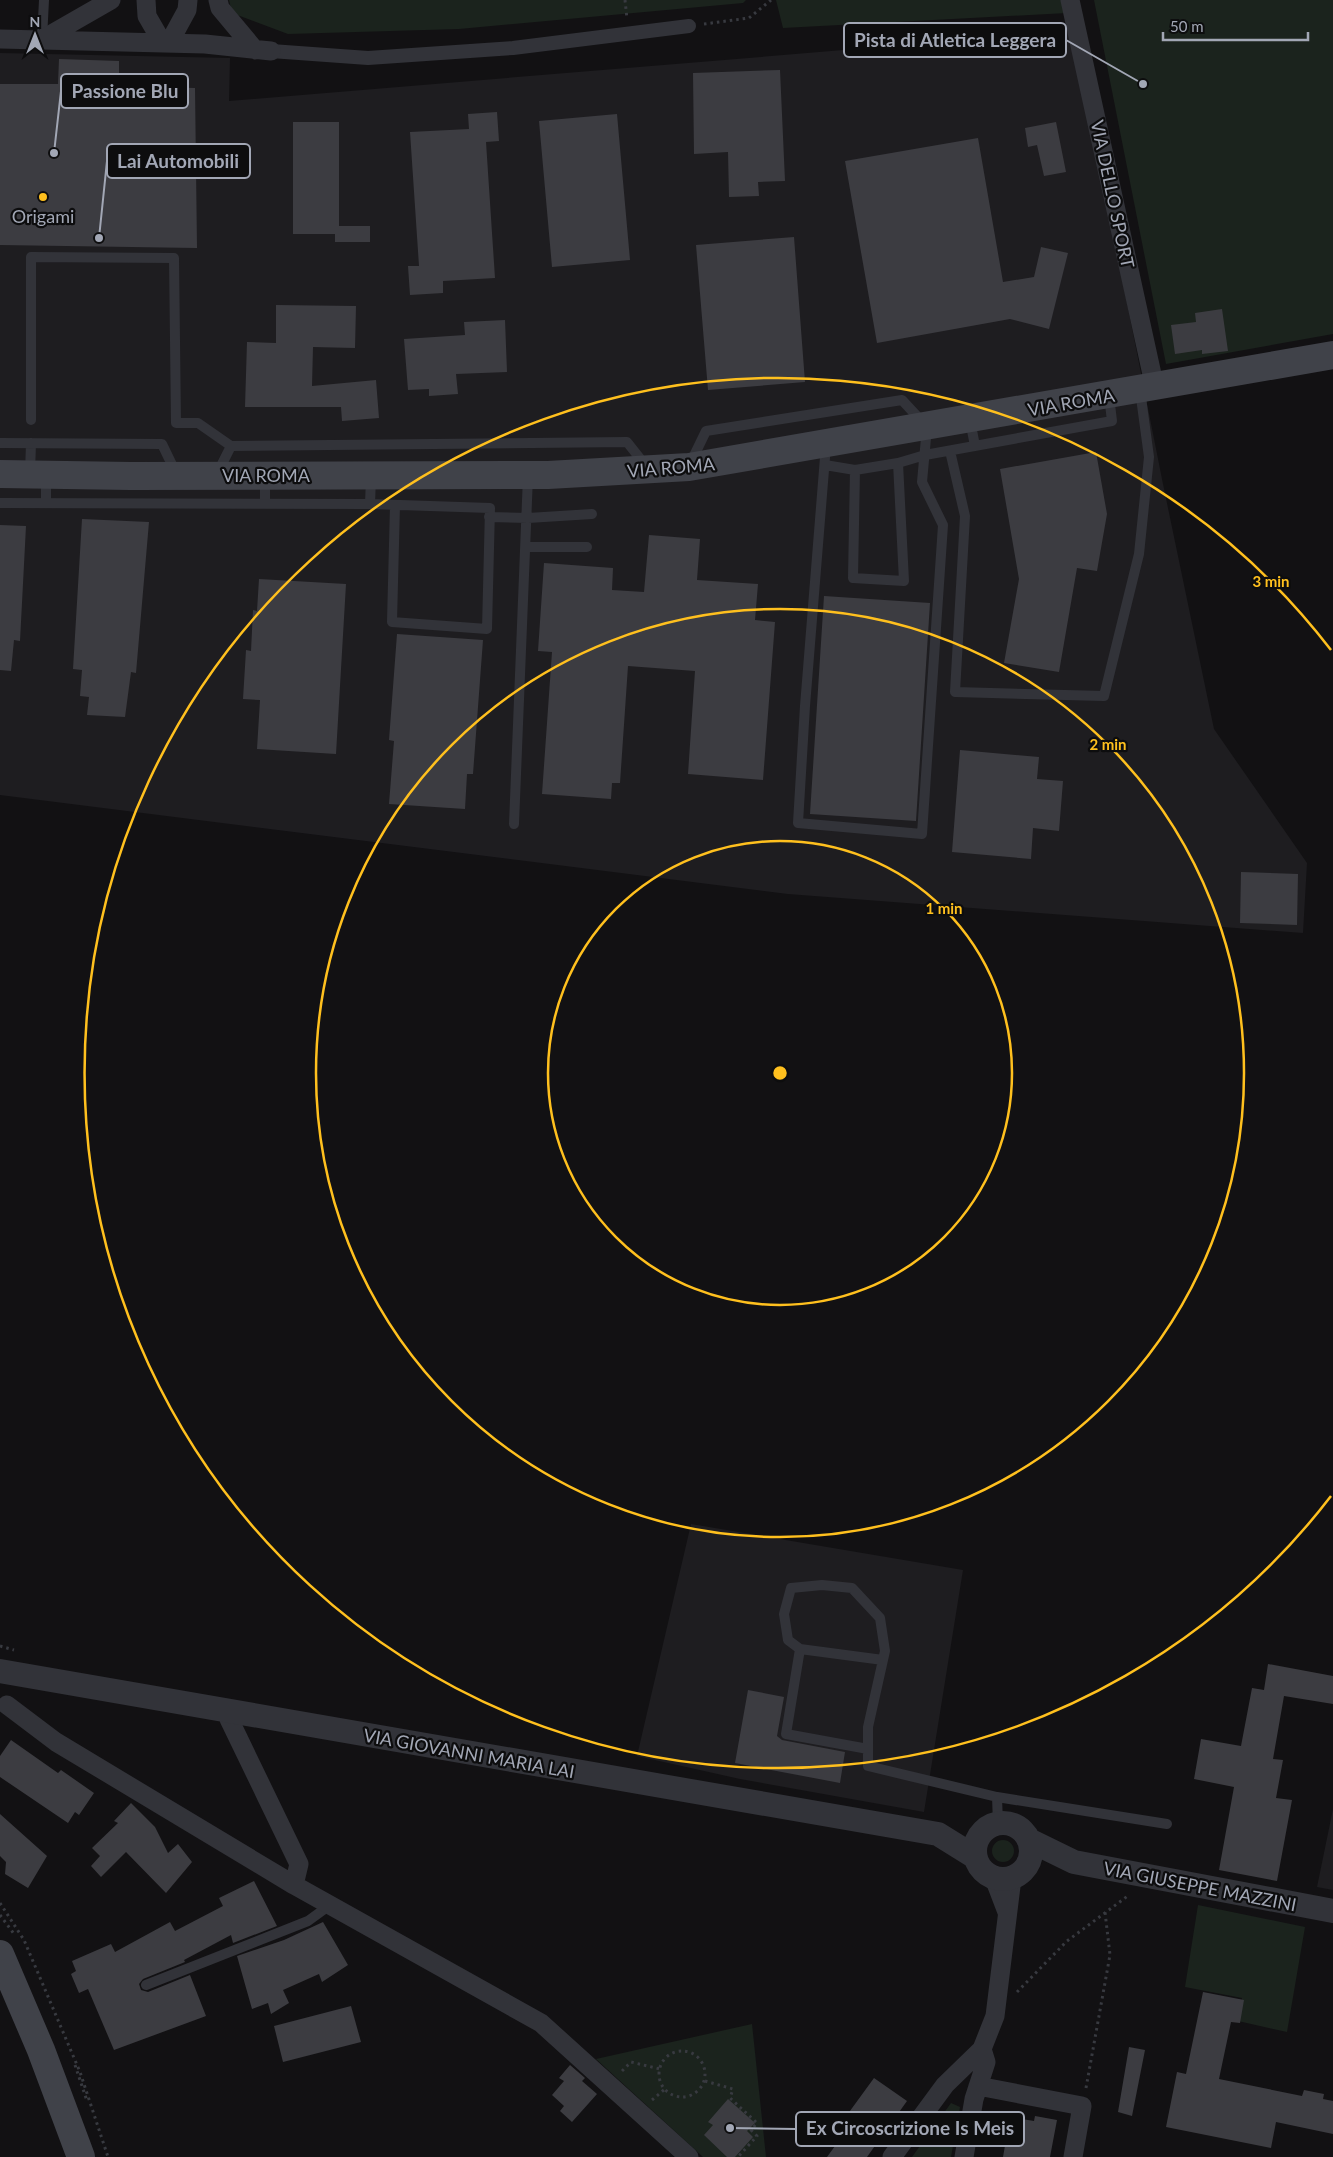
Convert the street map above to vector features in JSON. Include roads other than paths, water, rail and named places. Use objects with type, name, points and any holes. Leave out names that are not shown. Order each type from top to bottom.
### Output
[{"type":"main road","name":"VIA ROMA","points":[[0,474],[38,474],[159,486],[217,476],[528,475],[650,470],[825,455],[927,428],[1333,355]]},
{"type":"main road","points":[[0,1954],[41,2050],[81,2157]]},
{"type":"street","points":[[42,39],[110,0]]},
{"type":"street","points":[[146,0],[147,16],[165,42]]},
{"type":"street","points":[[165,42],[187,10],[188,0]]},
{"type":"street","points":[[218,0],[220,8],[263,51]]},
{"type":"street","name":"VIA DELLO SPORT","points":[[1070,0],[1148,389]]},
{"type":"street","points":[[0,39],[205,44],[263,51],[368,58],[514,48],[689,26]]},
{"type":"street","name":"VIA GIOVANNI MARIA LAI","points":[[0,1671],[938,1834],[975,1857]]},
{"type":"street","points":[[7,1705],[56,1742],[294,1885],[541,2023],[689,2157]]},
{"type":"street","points":[[231,1712],[229,1719],[299,1864],[294,1885]]},
{"type":"street","points":[[892,2157],[945,2085],[982,2049],[995,2016],[1012,1874],[1031,1857],[1029,1840],[1020,1828],[1013,1824],[991,1826],[976,1842],[975,1857],[980,1868],[1012,1874]]},
{"type":"street","name":"VIA GIOVANNI MARIA LAI","points":[[938,1834],[991,1826]]},
{"type":"street","name":"VIA GIUSEPPE MAZZINI","points":[[1029,1840],[1068,1860],[1333,1911]]},
{"type":"street","name":"VIA GIUSEPPE MAZZINI","points":[[1012,1874],[1068,1860]]},
{"type":"street","points":[[964,2157],[976,2093],[986,2062],[982,2049]]},
{"type":"street","points":[[945,2085],[976,2093],[1082,2106],[1073,2157]]},
{"type":"lane","points":[[42,39],[44,0]]},
{"type":"lane","points":[[31,420],[30,257],[174,258],[176,423],[198,423],[231,446],[627,442],[650,470]]},
{"type":"lane","points":[[950,451],[965,516],[955,692],[1104,696],[1139,554],[1149,457],[1148,389]]},
{"type":"lane","points":[[689,467],[706,431],[902,400],[927,428],[925,455],[922,482],[943,525],[922,834],[798,824],[805,706],[825,455],[855,470],[898,463],[925,455],[1112,421],[1109,396]]},
{"type":"lane","points":[[970,420],[974,446]]},
{"type":"lane","points":[[31,442],[46,503]]},
{"type":"lane","points":[[0,443],[162,444],[159,486]]},
{"type":"lane","points":[[217,476],[231,446]]},
{"type":"lane","points":[[855,470],[853,578],[904,581],[898,463]]},
{"type":"lane","points":[[265,475],[265,503]]},
{"type":"lane","points":[[370,504],[371,475]]},
{"type":"lane","points":[[514,824],[527,547],[528,475]]},
{"type":"lane","points":[[0,503],[46,503],[159,486],[265,503],[370,504],[490,508],[487,630],[392,622],[396,505]]},
{"type":"lane","points":[[489,516],[528,518],[592,514]]},
{"type":"lane","points":[[527,547],[587,548]]},
{"type":"lane","points":[[883,1660],[800,1649],[788,1640],[784,1614],[791,1588],[822,1585],[852,1588],[880,1618],[885,1651],[868,1728],[868,1766],[997,1797],[1167,1824]]},
{"type":"lane","points":[[800,1649],[786,1734],[868,1749]]},
{"type":"lane","points":[[991,1826],[997,1797]]},
{"type":"lane","points":[[146,1985],[308,1921],[330,1905]]},
{"type":"place","name":"Pista di Atletica Leggera","points":[[1143,84]]},
{"type":"place","name":"Passione Blu","points":[[54,153]]},
{"type":"place","name":"Origami","points":[[43,197]]},
{"type":"place","name":"Lai Automobili","points":[[99,238]]},
{"type":"place","name":"Ex Circoscrizione Is Meis","points":[[730,2128]]}]
